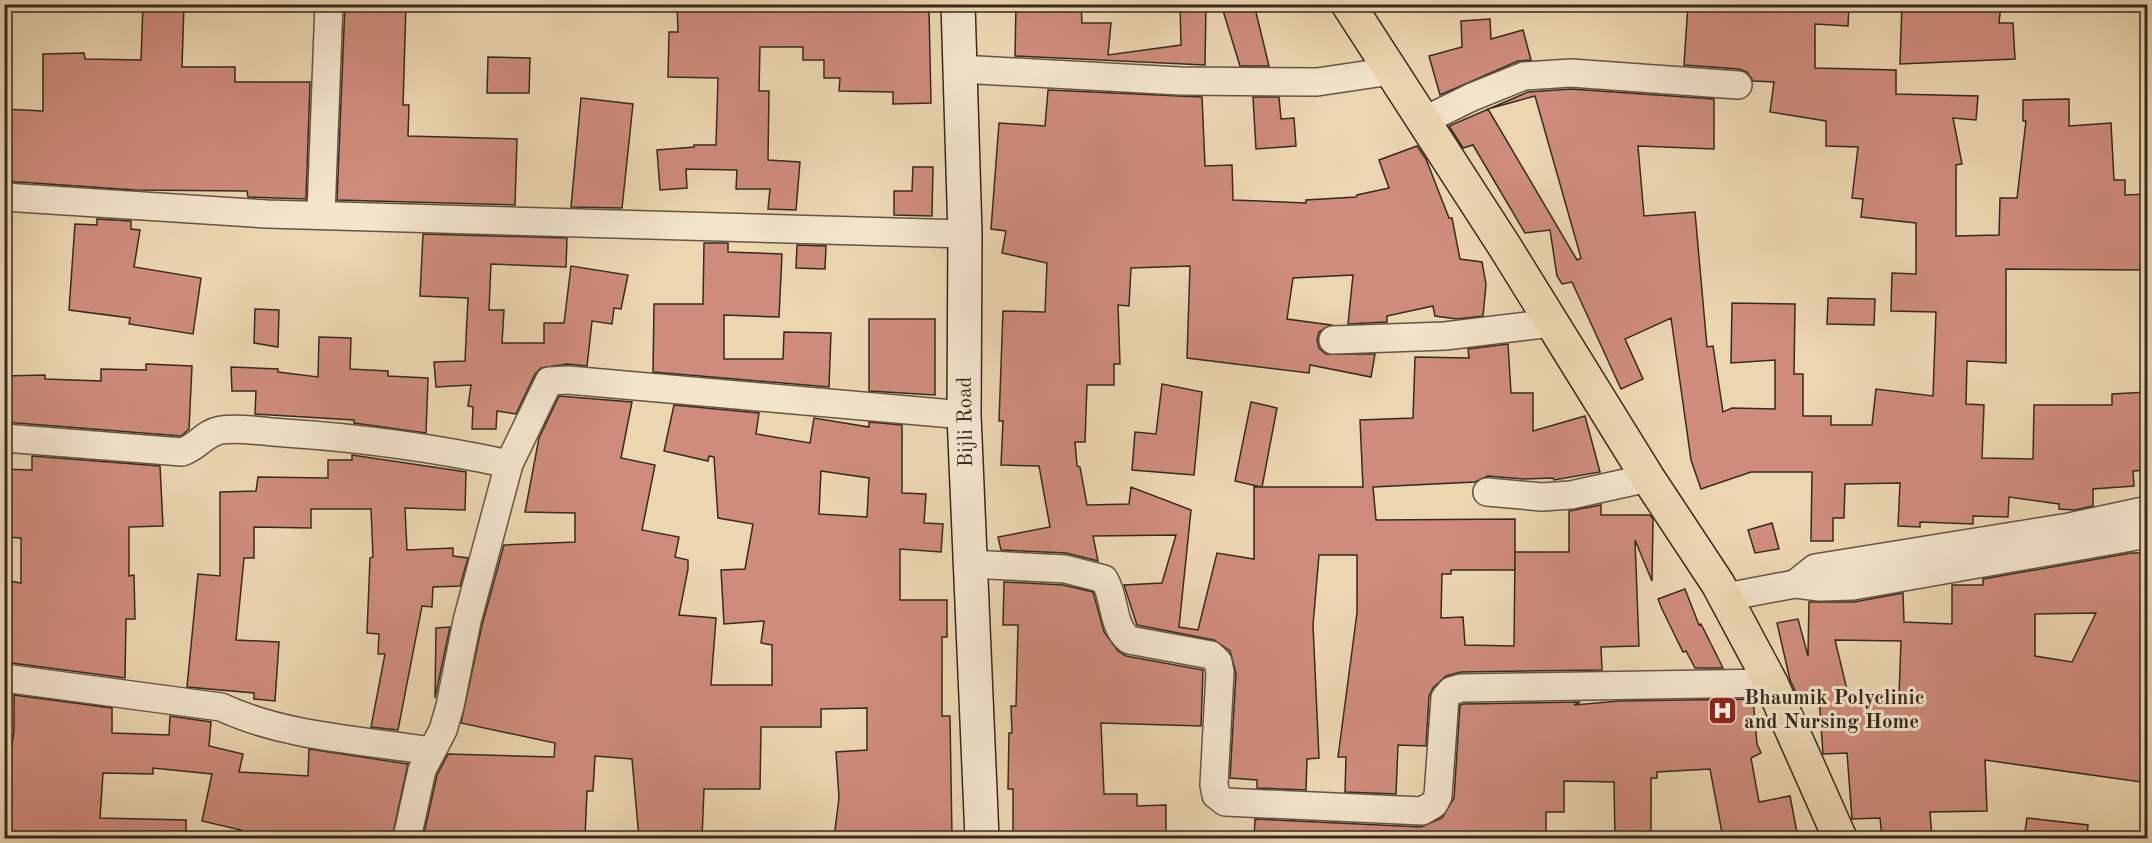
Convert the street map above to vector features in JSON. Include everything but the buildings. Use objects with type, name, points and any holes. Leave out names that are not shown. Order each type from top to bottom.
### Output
[{"type":"main road","points":[[1348,4],[1648,478],[1726,597],[1771,683],[1840,838]]},
{"type":"street","points":[[321,214],[329,4]]},
{"type":"street","name":"Bijli Road","points":[[958,4],[965,234],[964,415],[982,838]]},
{"type":"street","points":[[960,69],[1180,81],[1317,82],[1391,71]]},
{"type":"street","points":[[1423,121],[1472,97],[1524,76],[1570,73],[1738,85]]},
{"type":"street","points":[[4,197],[267,214],[965,234]]},
{"type":"street","points":[[1333,340],[1445,336],[1552,323]]},
{"type":"street","points":[[407,838],[422,770],[442,730],[450,706],[473,598],[509,464],[549,381],[568,380],[964,415]]},
{"type":"street","points":[[4,438],[182,452],[191,449],[207,434],[223,429],[426,447],[509,464]]},
{"type":"street","points":[[1486,492],[1542,497],[1571,495],[1648,478]]},
{"type":"street","points":[[1795,584],[1815,568],[2069,527],[2148,510]]},
{"type":"street","points":[[1726,597],[1795,584],[1820,587],[1852,586],[2148,534]]},
{"type":"street","points":[[970,564],[1065,569],[1104,579],[1110,590],[1118,624],[1130,640],[1211,655],[1218,662],[1221,672],[1214,785],[1216,795],[1224,802],[1422,811],[1434,804],[1438,796],[1445,698],[1451,691],[1461,688],[1771,683]]},
{"type":"street","points":[[4,678],[212,705],[248,719],[282,727],[431,752]]},
{"type":"place","name":"Bhaumik Polyclinic and Nursing Home","points":[[1723,710]]}]
